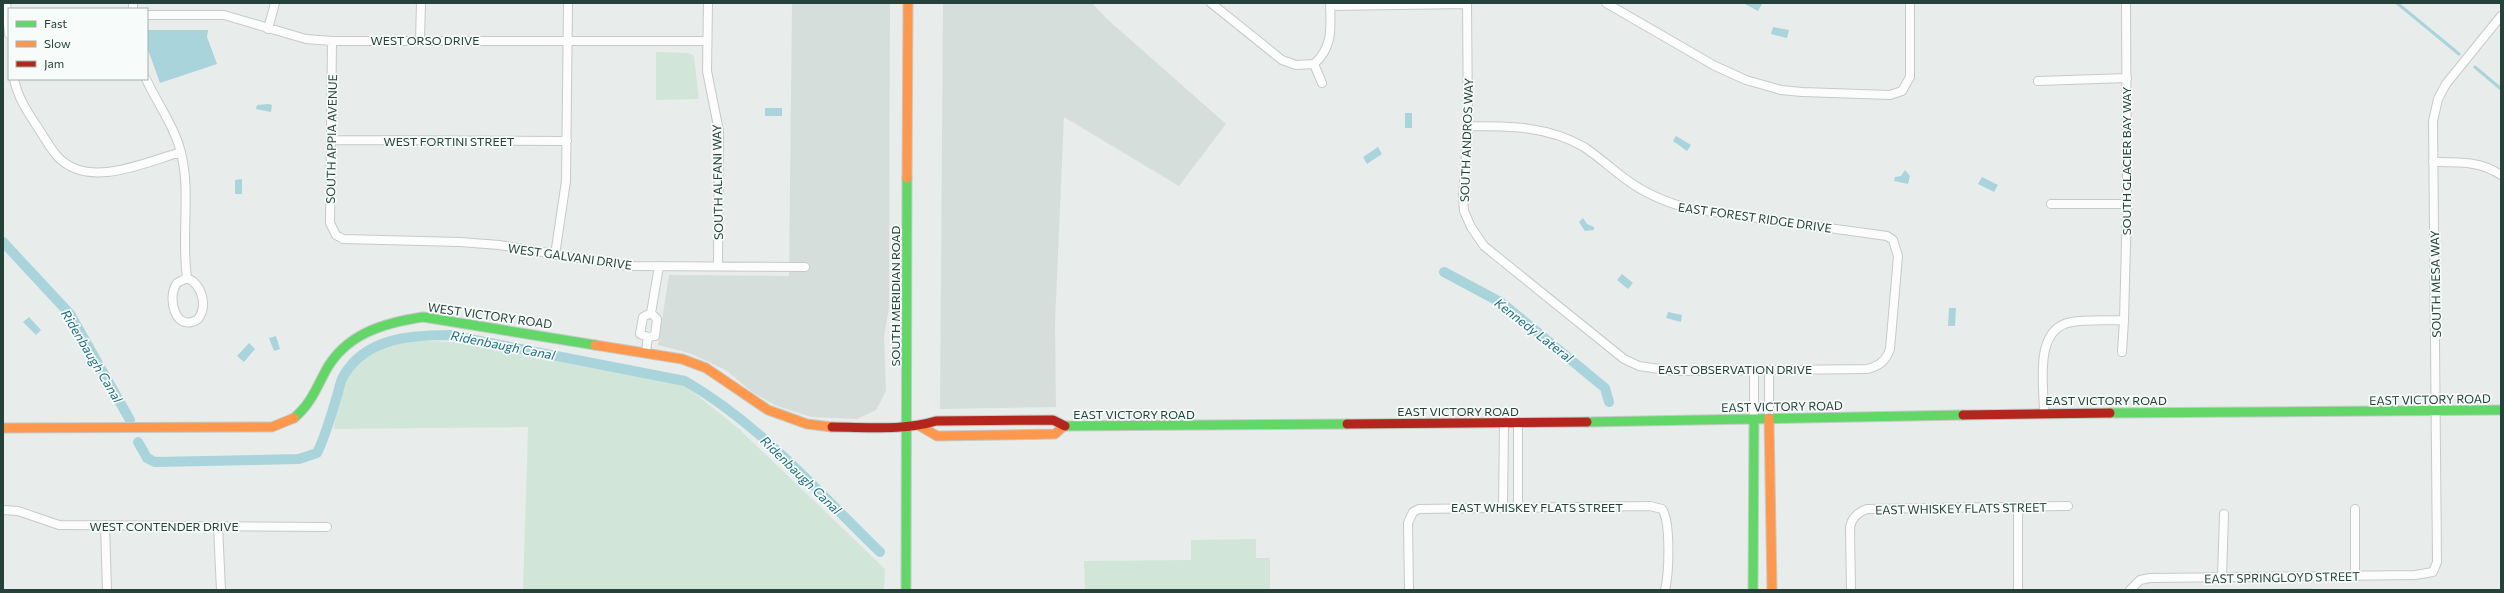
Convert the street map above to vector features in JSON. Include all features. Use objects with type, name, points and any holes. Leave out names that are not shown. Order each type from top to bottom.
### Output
[{"type":"main road","name":"SOUTH MERIDIAN ROAD","points":[[906,590],[908,3]]},
{"type":"main road","name":"WEST VICTORY ROAD","points":[[3,428],[272,427],[294,419],[301,412],[310,401],[334,357],[350,340],[381,324],[422,317],[646,351],[682,358],[706,368],[768,410],[807,424],[826,427],[906,427]]},
{"type":"main road","name":"EAST VICTORY ROAD","points":[[906,427],[920,426],[936,421],[1053,420],[1064,426],[1518,423],[2044,413],[2501,410]]},
{"type":"main road","points":[[1769,418],[1772,590]]},
{"type":"main road","points":[[1753,590],[1754,419]]},
{"type":"main road","name":"EAST VICTORY ROAD","points":[[920,426],[937,436],[1055,434],[1064,426]]},
{"type":"street","points":[[6,3],[8,24]]},
{"type":"street","points":[[268,29],[275,3]]},
{"type":"street","points":[[420,40],[421,3]]},
{"type":"street","points":[[555,255],[566,181],[568,3]]},
{"type":"street","name":"SOUTH ALFANI WAY","points":[[708,3],[707,71],[719,131],[718,266]]},
{"type":"street","points":[[1211,3],[1282,60],[1296,65],[1314,64],[1323,56],[1329,42],[1330,4],[1467,4]]},
{"type":"street","points":[[1606,3],[1714,66],[1764,86],[1802,92],[1890,95],[1906,87],[1910,77],[1910,3]]},
{"type":"street","name":"SOUTH GLACIER BAY WAY","points":[[2122,352],[2127,204],[2126,3]]},
{"type":"street","name":"SOUTH ANDROS WAY","points":[[1467,4],[1468,126],[1463,197],[1464,211],[1471,227]]},
{"type":"street","name":"WEST ORSO DRIVE","points":[[148,15],[224,15],[306,39],[332,41],[568,40],[707,42]]},
{"type":"street","name":"SOUTH MESA WAY","points":[[2433,572],[2437,562],[2437,411],[2433,121],[2438,99],[2446,84],[2501,16]]},
{"type":"street","name":"SOUTH APPIA AVENUE","points":[[332,41],[330,223],[336,235]]},
{"type":"street","points":[[1314,64],[1322,83]]},
{"type":"street","points":[[2038,81],[2127,78]]},
{"type":"street","points":[[14,80],[24,107],[51,149],[70,167],[95,174],[109,172],[181,152]]},
{"type":"street","points":[[147,80],[174,134],[181,152],[185,178],[184,254],[187,278]]},
{"type":"street","name":"EAST FOREST RIDGE DRIVE","points":[[1468,126],[1526,127],[1565,138],[1597,156],[1641,190],[1673,204],[1691,209],[1881,235],[1893,240],[1898,256],[1890,350],[1882,363]]},
{"type":"street","name":"WEST FORTINI STREET","points":[[331,140],[567,141]]},
{"type":"street","points":[[2433,162],[2468,162],[2490,167],[2501,175]]},
{"type":"street","points":[[2051,204],[2127,204]]},
{"type":"street","name":"EAST OBSERVATION DRIVE","points":[[1471,227],[1484,246],[1624,359],[1639,366],[1655,369],[1867,369],[1882,363]]},
{"type":"street","name":"WEST GALVANI DRIVE","points":[[336,235],[350,241],[460,242],[499,245],[628,266],[805,267]]},
{"type":"street","points":[[652,313],[643,317],[640,334],[648,337],[655,336],[657,319],[652,313],[659,266]]},
{"type":"street","points":[[187,278],[197,283],[200,288],[203,309],[198,319],[188,323],[178,318],[175,314],[172,293],[177,283],[187,278]]},
{"type":"street","points":[[2044,413],[2044,350],[2052,331],[2070,322],[2124,320]]},
{"type":"street","points":[[646,351],[648,337]]},
{"type":"street","points":[[1754,370],[1754,419]]},
{"type":"street","points":[[1769,370],[1769,418]]},
{"type":"street","points":[[1503,507],[1504,423]]},
{"type":"street","points":[[1518,423],[1518,507]]},
{"type":"street","name":"EAST WHISKEY FLATS STREET","points":[[1410,590],[1408,523],[1413,512],[1425,507],[1650,506],[1662,509],[1667,521],[1668,580],[1665,590]]},
{"type":"street","name":"EAST WHISKEY FLATS STREET","points":[[1851,590],[1850,527],[1856,516],[1868,509],[2068,506]]},
{"type":"street","points":[[2018,507],[2018,590]]},
{"type":"street","points":[[2355,509],[2355,576]]},
{"type":"street","name":"WEST CONTENDER DRIVE","points":[[3,510],[18,511],[60,525],[327,527]]},
{"type":"street","points":[[2222,578],[2224,514]]},
{"type":"street","points":[[105,526],[107,590]]},
{"type":"street","points":[[218,526],[221,590]]},
{"type":"street","name":"EAST SPRINGLOYD STREET","points":[[2132,587],[2140,580],[2150,578],[2415,575],[2433,572]]},
{"type":"shaded area","points":[[792,3],[890,3],[889,309],[884,336],[886,391],[876,410],[857,419],[811,417],[777,406],[753,393],[727,371],[692,354],[658,345],[669,275],[789,276]]},
{"type":"shaded area","points":[[943,3],[1092,3],[1107,19],[1226,124],[1179,186],[1064,117],[1055,322],[1056,407],[940,409]]},
{"type":"green space","points":[[656,52],[689,53],[694,56],[699,99],[656,100]]},
{"type":"green space","points":[[398,340],[454,342],[683,384],[738,428],[885,569],[884,590],[523,590],[528,427],[334,429],[339,387],[358,362]]},
{"type":"green space","points":[[1256,539],[1256,558],[1270,558],[1270,590],[1085,590],[1084,561],[1191,560],[1191,540]]},
{"type":"green space","points":[[2312,588],[2312,590],[2241,590],[2241,589]]},
{"type":"water","points":[[1743,3],[1759,3],[1762,4],[1758,11]]},
{"type":"water","points":[[1773,27],[1789,30],[1787,38],[1771,34]]},
{"type":"water","points":[[148,30],[208,30],[207,37],[217,64],[160,83],[148,50]]},
{"type":"water","points":[[257,105],[272,105],[271,112],[256,109]]},
{"type":"water","points":[[765,108],[782,108],[782,116],[765,116]]},
{"type":"water","points":[[1405,113],[1412,113],[1412,128],[1405,128]]},
{"type":"water","points":[[1676,136],[1691,145],[1687,151],[1673,141]]},
{"type":"water","points":[[1378,147],[1382,154],[1367,164],[1363,157]]},
{"type":"water","points":[[1905,170],[1910,176],[1908,184],[1894,181],[1895,177],[1901,176]]},
{"type":"water","points":[[1982,177],[1998,185],[1994,192],[1978,184]]},
{"type":"water","points":[[242,179],[242,194],[235,194],[235,180]]},
{"type":"water","points":[[1583,218],[1587,224],[1594,227],[1594,230],[1585,231],[1579,222]]},
{"type":"water","points":[[1622,274],[1633,283],[1628,289],[1617,280]]},
{"type":"water","points":[[1949,308],[1956,308],[1955,326],[1948,326]]},
{"type":"water","points":[[1668,312],[1682,315],[1681,322],[1666,318]]},
{"type":"water","points":[[29,317],[41,330],[36,335],[23,322]]},
{"type":"water","points":[[276,336],[280,349],[274,351],[269,338]]},
{"type":"water","points":[[249,343],[255,349],[244,362],[237,356]]},
{"type":"waterway","points":[[2397,3],[2459,54]]},
{"type":"waterway","points":[[2475,67],[2501,89]]},
{"type":"waterway","name":"Ridenbaugh Canal","points":[[3,242],[70,314],[130,420]]},
{"type":"waterway","name":"Kennedy Lateral","points":[[1444,272],[1502,303],[1605,388],[1609,402]]},
{"type":"waterway","name":"Ridenbaugh Canal","points":[[138,442],[147,458],[155,462],[299,459],[317,453],[328,425],[344,375],[353,363],[364,353],[390,341],[420,336],[449,335],[685,381],[712,398],[764,438],[880,552]]},
{"type":"traffic: fast","points":[[906,590],[907,178]]},
{"type":"traffic: fast","points":[[294,418],[304,408],[333,359],[343,348],[366,332],[394,323],[423,317],[595,345]]},
{"type":"traffic: fast","points":[[2110,413],[2501,410]]},
{"type":"traffic: fast","points":[[1587,422],[1963,415]]},
{"type":"traffic: fast","points":[[1753,590],[1754,419]]},
{"type":"traffic: fast","points":[[1065,426],[1347,424]]},
{"type":"traffic: slow","points":[[907,178],[908,3]]},
{"type":"traffic: slow","points":[[595,345],[682,359],[706,368],[768,410],[807,424],[832,427]]},
{"type":"traffic: slow","points":[[3,428],[272,427],[294,418]]},
{"type":"traffic: slow","points":[[1769,418],[1772,590]]},
{"type":"traffic: slow","points":[[920,426],[937,436],[1055,434],[1064,426]]},
{"type":"traffic: jam","points":[[1963,415],[2110,413]]},
{"type":"traffic: jam","points":[[832,427],[898,427],[936,421],[1053,420],[1065,426]]},
{"type":"traffic: jam","points":[[1347,424],[1587,422]]}]
